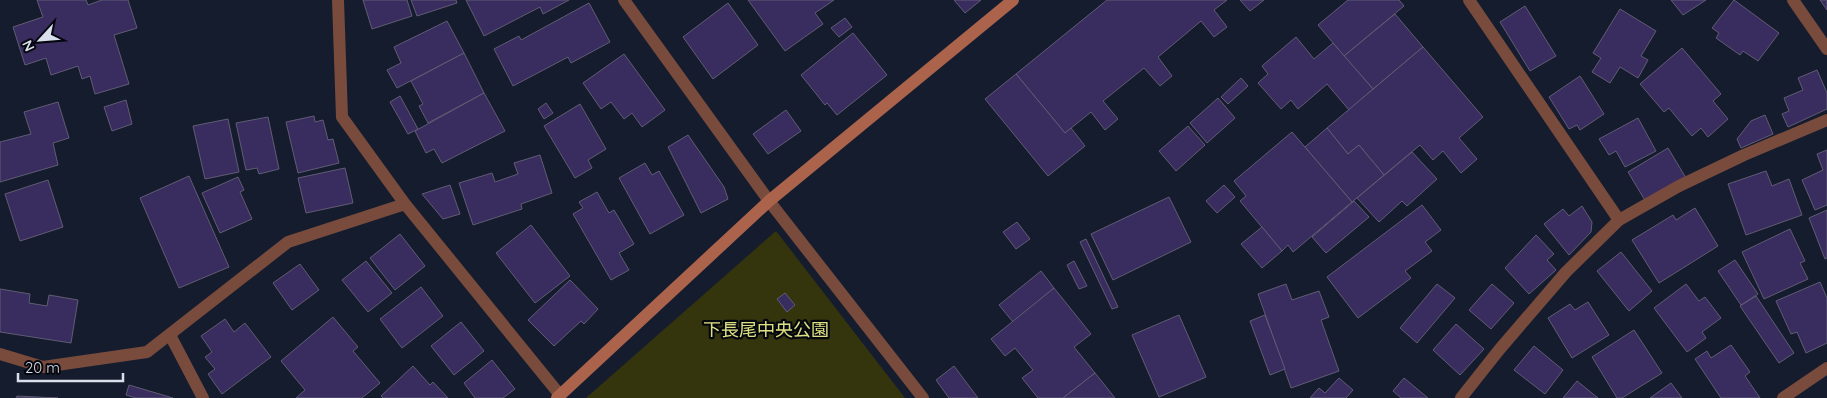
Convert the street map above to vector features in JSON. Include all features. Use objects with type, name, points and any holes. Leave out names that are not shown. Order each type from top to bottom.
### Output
[{"type":"street","points":[[338,0],[342,117],[405,204],[558,396],[769,201],[1013,0]]},
{"type":"street","points":[[624,0],[769,201],[923,398]]},
{"type":"street","points":[[1469,0],[1619,220]]},
{"type":"street","points":[[1793,0],[1827,49]]},
{"type":"street","points":[[1461,398],[1499,350],[1566,272],[1619,220],[1679,186],[1744,155],[1827,120]]},
{"type":"street","points":[[0,354],[43,367],[147,352],[288,242],[405,204]]},
{"type":"street","points":[[170,334],[203,398]]},
{"type":"street","points":[[1783,398],[1827,368]]},
{"type":"green space","name":"下長尾中央公園","points":[[776,231],[905,398],[586,398]]},
{"type":"building","points":[[37,0],[86,0],[88,5],[102,0],[128,0],[137,28],[114,35],[129,84],[95,94],[90,76],[82,79],[78,66],[51,75],[46,58],[25,65],[13,27],[43,17]]},
{"type":"building","points":[[363,0],[407,0],[412,16],[372,29]]},
{"type":"building","points":[[411,0],[456,0],[457,3],[417,16]]},
{"type":"building","points":[[466,0],[569,0],[543,14],[540,7],[484,36]]},
{"type":"building","points":[[748,0],[834,0],[815,13],[823,24],[785,51]]},
{"type":"building","points":[[954,0],[981,0],[965,13]]},
{"type":"building","points":[[1107,0],[1227,0],[1214,10],[1227,27],[1214,37],[1201,21],[1158,57],[1172,76],[1160,86],[1144,68],[1103,101],[1118,119],[1105,130],[1091,112],[1065,133],[1016,74]]},
{"type":"building","points":[[1240,0],[1264,0],[1250,11]]},
{"type":"building","points":[[1348,0],[1399,0],[1404,6],[1344,56],[1318,25]]},
{"type":"building","points":[[1671,0],[1706,0],[1683,15]]},
{"type":"building","points":[[1734,0],[1779,33],[1758,61],[1743,51],[1740,55],[1716,38],[1719,33],[1712,28]]},
{"type":"building","points":[[1820,0],[1827,0],[1827,10]]},
{"type":"building","points":[[589,3],[610,42],[571,63],[568,57],[513,86],[494,49],[519,36],[521,40]]},
{"type":"building","points":[[728,3],[758,45],[713,79],[683,37]]},
{"type":"building","points":[[1525,6],[1556,56],[1530,71],[1500,22]]},
{"type":"building","points":[[1620,9],[1656,31],[1641,56],[1648,60],[1638,78],[1620,67],[1610,83],[1592,72],[1601,58],[1593,53]]},
{"type":"building","points":[[1395,14],[1423,47],[1373,89],[1344,56]]},
{"type":"building","points":[[845,18],[852,27],[839,37],[831,28]]},
{"type":"building","points":[[447,21],[464,53],[397,88],[387,70],[401,63],[394,47]]},
{"type":"building","points":[[853,33],[887,75],[837,115],[827,103],[825,105],[801,75]]},
{"type":"building","points":[[1296,37],[1314,59],[1333,43],[1373,89],[1349,110],[1327,84],[1298,109],[1291,100],[1281,109],[1258,83],[1268,74],[1262,66]]},
{"type":"building","points":[[1423,47],[1483,117],[1459,138],[1477,159],[1461,173],[1443,151],[1433,160],[1420,145],[1384,175],[1359,145],[1348,154],[1327,128]]},
{"type":"building","points":[[1682,48],[1721,94],[1713,101],[1728,119],[1708,137],[1701,128],[1692,136],[1669,108],[1664,112],[1640,84]]},
{"type":"building","points":[[464,53],[484,93],[428,123],[419,106],[423,104],[411,81]]},
{"type":"building","points":[[624,54],[665,110],[642,127],[632,113],[624,119],[611,102],[601,109],[583,83]]},
{"type":"building","points":[[1817,70],[1827,93],[1827,109],[1788,127],[1782,114],[1789,111],[1784,98],[1803,90],[1798,78]]},
{"type":"building","points":[[1016,74],[1065,133],[1071,128],[1085,146],[1048,176],[985,99]]},
{"type":"building","points":[[1580,76],[1604,114],[1580,130],[1577,125],[1569,129],[1549,97]]},
{"type":"building","points":[[1241,78],[1248,86],[1228,104],[1221,97]]},
{"type":"building","points":[[484,93],[505,131],[442,163],[434,149],[426,153],[415,131]]},
{"type":"building","points":[[400,96],[418,129],[408,134],[390,102]]},
{"type":"building","points":[[1218,98],[1235,118],[1207,143],[1190,123]]},
{"type":"building","points":[[126,100],[132,124],[112,131],[104,107]]},
{"type":"building","points":[[58,102],[69,138],[53,143],[58,165],[0,182],[0,142],[31,134],[24,112]]},
{"type":"building","points":[[546,103],[553,113],[544,119],[538,109]]},
{"type":"building","points":[[580,104],[606,149],[588,160],[592,168],[575,178],[544,126]]},
{"type":"building","points":[[786,110],[801,131],[768,154],[753,134]]},
{"type":"building","points":[[1765,115],[1773,134],[1741,148],[1737,139],[1751,121]]},
{"type":"building","points":[[314,116],[315,122],[323,120],[328,140],[333,139],[339,163],[298,173],[286,122]]},
{"type":"building","points":[[268,117],[279,169],[259,174],[257,168],[246,170],[236,123]]},
{"type":"building","points":[[1638,118],[1656,151],[1625,167],[1616,151],[1609,155],[1599,139]]},
{"type":"building","points":[[228,119],[239,172],[205,179],[193,126]]},
{"type":"building","points":[[1188,126],[1205,145],[1176,171],[1159,151]]},
{"type":"building","points":[[1327,128],[1348,154],[1359,145],[1384,175],[1352,202],[1305,147]]},
{"type":"building","points":[[1292,132],[1352,202],[1293,252],[1288,245],[1282,251],[1240,201],[1246,196],[1234,181]]},
{"type":"building","points":[[688,135],[724,187],[728,199],[701,213],[668,147]]},
{"type":"building","points":[[1668,148],[1686,178],[1646,202],[1628,172]]},
{"type":"building","points":[[1827,150],[1827,205],[1815,210],[1802,180],[1823,170],[1817,154]]},
{"type":"building","points":[[1412,152],[1437,179],[1407,206],[1402,201],[1379,222],[1357,198]]},
{"type":"building","points":[[540,155],[552,193],[521,204],[522,209],[473,225],[459,183],[492,173],[495,182],[501,180],[518,174],[514,163]]},
{"type":"building","points":[[645,163],[652,175],[659,171],[684,215],[650,234],[619,178]]},
{"type":"building","points":[[345,168],[353,203],[306,213],[298,178]]},
{"type":"building","points":[[1766,171],[1772,186],[1789,179],[1802,215],[1746,235],[1728,184]]},
{"type":"building","points":[[189,176],[229,267],[179,288],[140,198]]},
{"type":"building","points":[[238,177],[244,190],[240,192],[252,219],[220,233],[202,193]]},
{"type":"building","points":[[48,180],[63,227],[20,241],[5,194]]},
{"type":"building","points":[[450,185],[460,214],[443,219],[422,194]]},
{"type":"building","points":[[1224,185],[1235,197],[1217,213],[1206,201]]},
{"type":"building","points":[[597,192],[609,213],[614,210],[634,244],[619,253],[629,270],[611,280],[573,214],[583,208],[579,202]]},
{"type":"building","points":[[1169,197],[1191,242],[1113,280],[1091,234]]},
{"type":"building","points":[[1354,201],[1369,217],[1326,253],[1312,237]]},
{"type":"building","points":[[1422,205],[1441,230],[1425,242],[1432,251],[1405,271],[1411,278],[1358,318],[1327,277]]},
{"type":"building","points":[[1582,206],[1592,222],[1591,232],[1569,255],[1544,224],[1563,209],[1569,216]]},
{"type":"building","points":[[1695,208],[1718,246],[1659,283],[1632,240],[1673,215],[1676,220]]},
{"type":"building","points":[[1827,210],[1827,258],[1825,259],[1809,218]]},
{"type":"building","points":[[1017,222],[1030,239],[1016,249],[1003,232]]},
{"type":"building","points":[[531,225],[570,276],[535,303],[496,253]]},
{"type":"building","points":[[1262,227],[1282,251],[1262,268],[1241,244]]},
{"type":"building","points":[[1790,229],[1805,261],[1800,263],[1808,279],[1764,299],[1742,252]]},
{"type":"building","points":[[400,234],[425,266],[395,290],[370,258]]},
{"type":"building","points":[[1536,235],[1554,254],[1547,260],[1556,270],[1529,294],[1505,268]]},
{"type":"building","points":[[1086,239],[1118,307],[1112,309],[1080,242]]},
{"type":"building","points":[[1621,252],[1652,291],[1629,311],[1597,271]]},
{"type":"building","points":[[1735,260],[1758,294],[1741,305],[1718,271]]},
{"type":"building","points":[[366,261],[392,293],[368,312],[342,280]]},
{"type":"building","points":[[1074,261],[1087,286],[1079,289],[1067,265]]},
{"type":"building","points":[[300,264],[319,290],[292,310],[273,283]]},
{"type":"building","points":[[1041,271],[1054,288],[1013,322],[999,305]]},
{"type":"building","points":[[570,280],[598,309],[584,324],[581,321],[554,346],[528,320]]},
{"type":"building","points":[[1820,282],[1827,298],[1827,343],[1806,353],[1797,332],[1791,334],[1776,301]]},
{"type":"building","points":[[1286,284],[1292,300],[1319,291],[1329,317],[1321,320],[1339,371],[1291,388],[1258,294]]},
{"type":"building","points":[[1437,284],[1455,298],[1417,343],[1400,328]]},
{"type":"building","points":[[1492,284],[1514,303],[1491,329],[1469,310]]},
{"type":"building","points":[[1686,284],[1699,301],[1705,297],[1721,318],[1702,332],[1706,338],[1687,352],[1654,308]]},
{"type":"building","points":[[421,287],[443,316],[402,348],[380,319]]},
{"type":"building","points":[[1054,288],[1091,334],[1074,347],[1095,373],[1063,398],[1038,398],[1022,378],[1033,370],[1015,348],[1005,356],[991,339]]},
{"type":"building","points":[[0,289],[30,294],[29,303],[47,306],[49,295],[78,300],[71,343],[0,332]]},
{"type":"building","points":[[785,293],[795,305],[787,312],[777,299]]},
{"type":"building","points":[[1756,296],[1794,353],[1779,363],[1740,306]]},
{"type":"building","points":[[1588,302],[1609,335],[1572,358],[1548,318],[1570,304],[1575,310]]},
{"type":"building","points":[[1179,315],[1206,377],[1159,397],[1132,335]]},
{"type":"building","points":[[1265,315],[1285,369],[1270,375],[1250,321]]},
{"type":"building","points":[[333,317],[358,347],[353,351],[380,383],[362,398],[296,398],[305,390],[281,361]]},
{"type":"building","points":[[225,319],[234,332],[245,323],[271,357],[222,394],[208,374],[215,369],[205,357],[212,352],[201,336]]},
{"type":"building","points":[[461,322],[484,351],[454,375],[431,346]]},
{"type":"building","points":[[1456,324],[1484,349],[1460,375],[1433,350]]},
{"type":"building","points":[[1634,330],[1662,373],[1622,398],[1617,398],[1592,357]]},
{"type":"building","points":[[1731,345],[1750,372],[1745,376],[1760,398],[1721,398],[1695,359],[1707,351],[1711,358]]},
{"type":"building","points":[[1534,346],[1563,370],[1545,394],[1514,370]]},
{"type":"building","points":[[492,360],[515,389],[503,398],[475,398],[464,383]]},
{"type":"building","points":[[413,366],[430,385],[433,382],[448,398],[383,398],[381,396]]},
{"type":"building","points":[[954,366],[978,398],[949,398],[936,380]]},
{"type":"building","points":[[1095,373],[1115,398],[1063,398]]},
{"type":"building","points":[[1339,378],[1353,390],[1346,398],[1310,398],[1319,388],[1325,393]]},
{"type":"building","points":[[1404,378],[1428,398],[1401,398],[1393,391]]},
{"type":"building","points":[[1577,381],[1598,398],[1563,398]]},
{"type":"building","points":[[1671,383],[1682,398],[1650,398]]},
{"type":"building","points":[[129,385],[173,398],[136,398],[126,395]]},
{"type":"building","points":[[17,396],[58,398],[16,398]]}]
